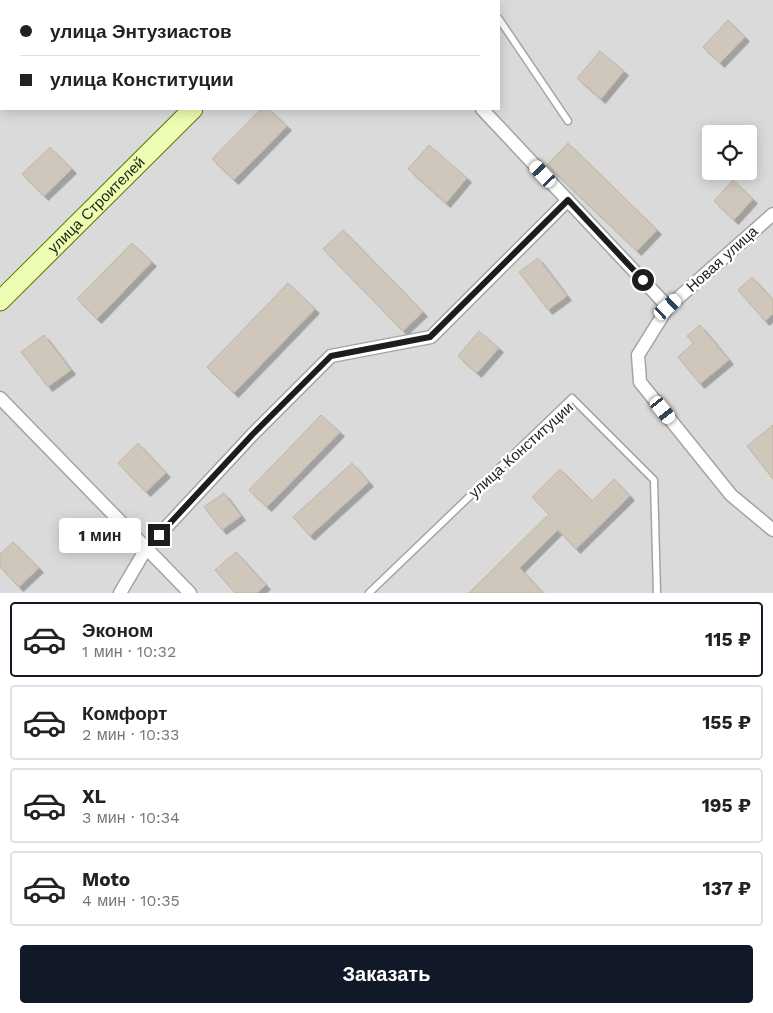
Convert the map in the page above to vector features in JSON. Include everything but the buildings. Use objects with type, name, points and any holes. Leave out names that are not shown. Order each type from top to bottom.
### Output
[{"type":"main road","name":"улица Строителей","points":[[0,301],[192,110]]},
{"type":"street","points":[[483,110],[668,307]]},
{"type":"street","points":[[120,593],[146,549],[252,435],[331,356],[430,337],[568,200]]},
{"type":"street","name":"Новая улица","points":[[773,214],[668,307],[638,355],[640,382],[731,495],[773,530]]},
{"type":"street","points":[[0,398],[190,593]]},
{"type":"lane","points":[[500,20],[568,121]]},
{"type":"lane","name":"улица Конституции","points":[[369,593],[572,398],[654,480],[657,593]]},
{"type":"shaded area","points":[[500,0],[773,0],[773,593],[0,593],[0,110],[500,110]]},
{"type":"route","points":[[159,535],[252,435],[331,356],[430,337],[568,200],[643,280]]}]
